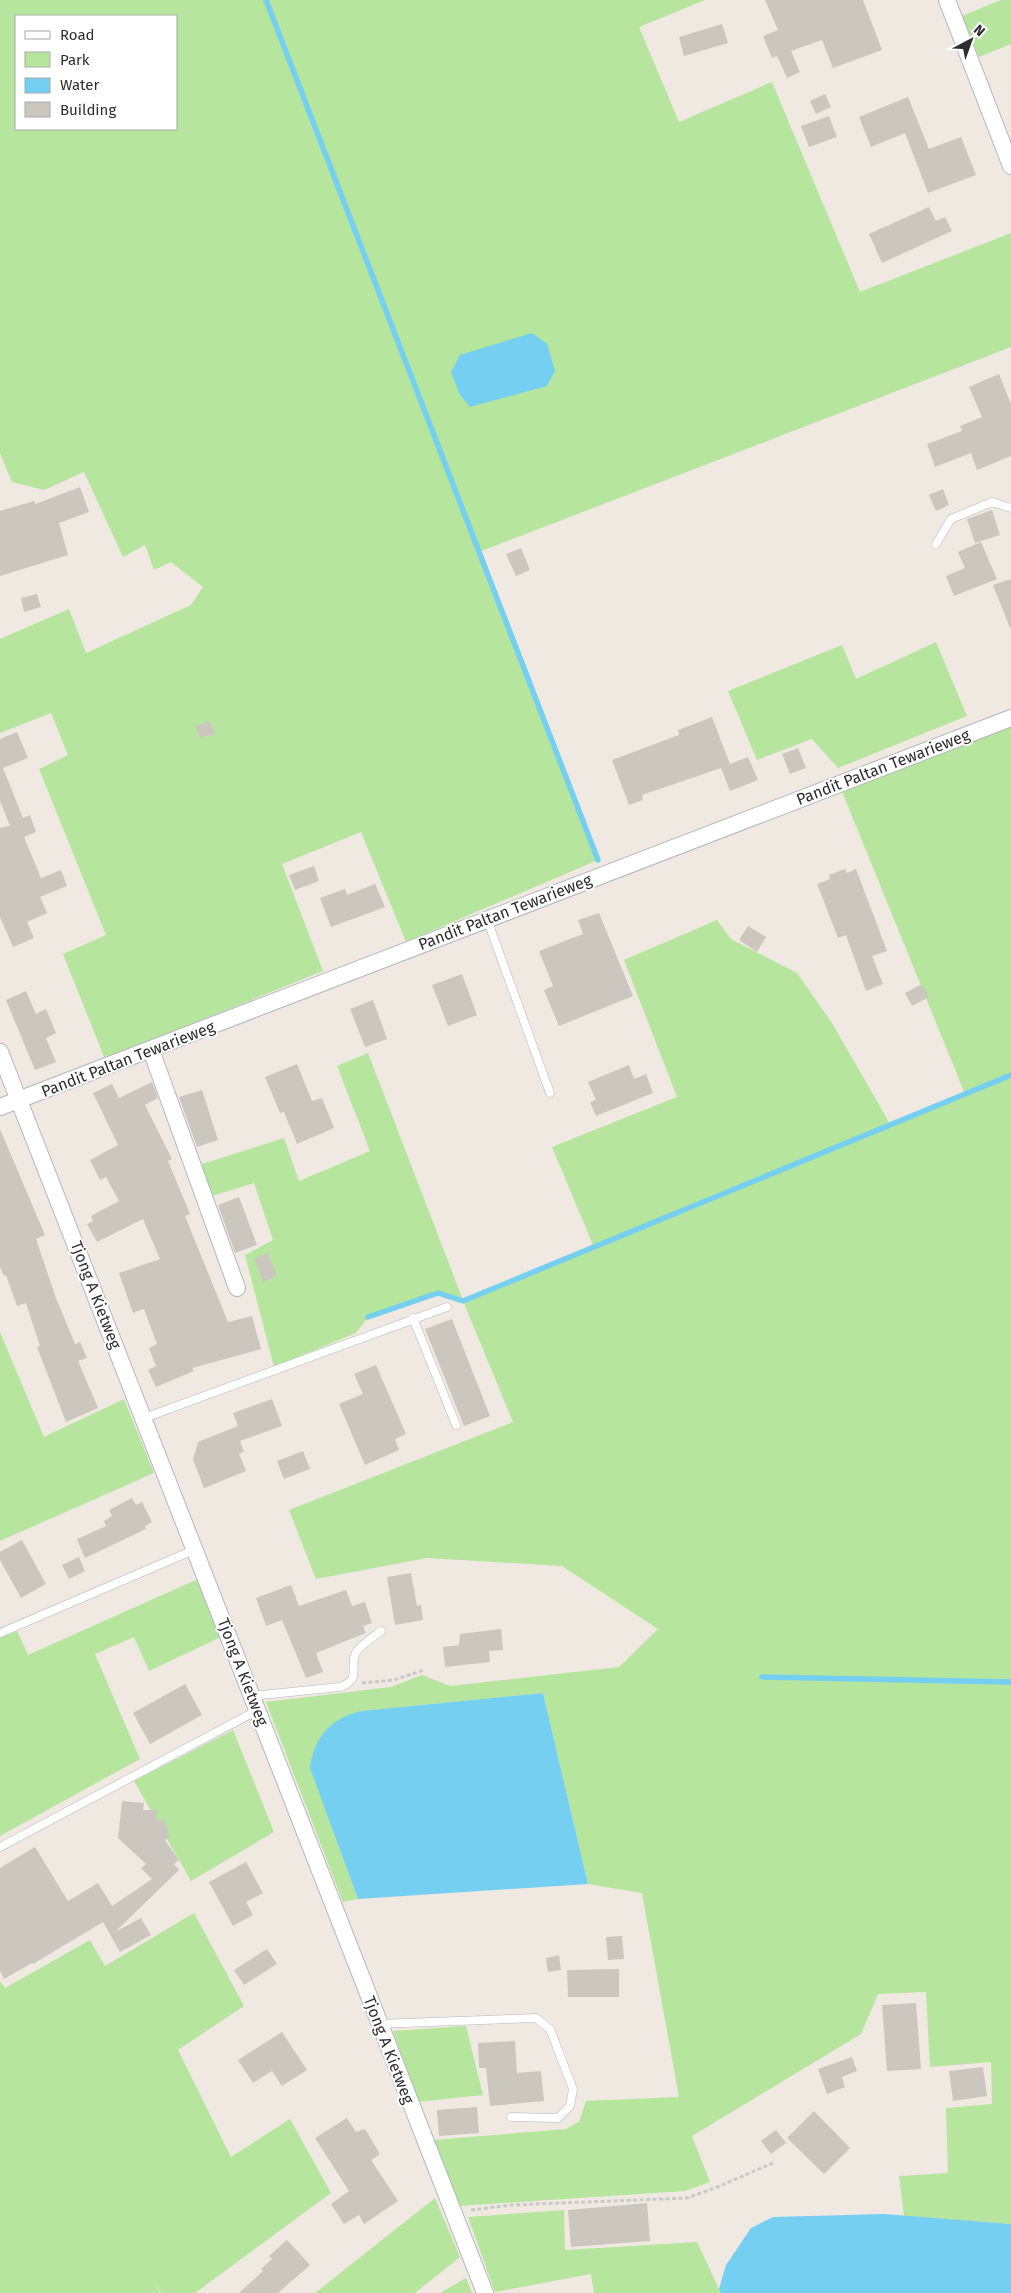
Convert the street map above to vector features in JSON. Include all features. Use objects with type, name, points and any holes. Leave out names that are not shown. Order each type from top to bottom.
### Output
[{"type":"street","points":[[947,0],[1011,166]]},
{"type":"street","name":"Pandit Paltan Tewarieweg","points":[[0,1107],[1011,718]]},
{"type":"street","points":[[151,1050],[237,1288]]},
{"type":"street","name":"Tjong A Kietweg","points":[[0,1052],[196,1549],[484,2293]]},
{"type":"lane","points":[[936,544],[951,519],[992,502],[1011,508]]},
{"type":"lane","points":[[487,919],[550,1093]]},
{"type":"lane","points":[[144,1418],[447,1307]]},
{"type":"lane","points":[[413,1318],[456,1425]]},
{"type":"lane","points":[[0,1632],[196,1549]]},
{"type":"lane","points":[[0,1847],[255,1703],[349,1684],[353,1678],[354,1659],[357,1651],[381,1631]]},
{"type":"lane","points":[[379,2024],[536,2018],[550,2029],[561,2054],[573,2088],[570,2106],[558,2118],[511,2117]]},
{"type":"path","points":[[349,1684],[394,1680],[424,1670]]},
{"type":"path","points":[[453,2212],[511,2206],[687,2198],[773,2163]]},
{"type":"green space","points":[[0,0],[705,0],[639,27],[679,122],[772,82],[860,292],[1011,233],[1011,347],[479,552],[598,860],[406,942],[361,832],[282,864],[323,971],[105,1059],[63,954],[106,935],[39,769],[68,755],[51,713],[0,733],[0,639],[69,609],[86,653],[191,605],[203,587],[171,562],[154,570],[145,545],[123,557],[84,472],[44,490],[12,482],[0,453]]},
{"type":"green space","points":[[1001,0],[1011,0],[1011,44],[979,57],[962,16]]},
{"type":"green space","points":[[936,642],[967,716],[838,768],[812,739],[757,760],[728,691],[842,645],[856,679]]},
{"type":"green space","points":[[1011,724],[1011,2224],[904,2216],[899,2176],[948,2173],[946,2108],[992,2104],[991,2062],[930,2067],[926,1992],[878,1994],[861,2034],[692,2136],[710,2182],[685,2191],[459,2206],[434,2140],[566,2129],[579,2122],[586,2101],[679,2097],[642,1893],[588,1884],[543,1693],[361,1711],[311,1768],[358,1899],[343,1902],[266,1702],[391,1687],[422,1675],[450,1686],[619,1667],[658,1629],[562,1566],[427,1558],[316,1579],[289,1510],[513,1422],[463,1301],[438,1293],[368,1317],[356,1333],[274,1367],[245,1255],[273,1240],[254,1183],[212,1196],[199,1165],[284,1138],[299,1181],[370,1151],[337,1066],[368,1053],[463,1300],[593,1245],[552,1147],[677,1097],[624,960],[717,920],[731,939],[797,973],[832,1023],[890,1124],[965,1094],[841,789]]},
{"type":"green space","points":[[0,1332],[44,1437],[124,1399],[154,1473],[0,1541]]},
{"type":"green space","points":[[198,1579],[221,1637],[149,1671],[134,1637],[95,1654],[140,1759],[0,1836],[0,1638],[17,1631],[28,1655]]},
{"type":"green space","points":[[233,1730],[274,1832],[191,1881],[134,1781]]},
{"type":"green space","points":[[194,1913],[244,2006],[178,2050],[231,2157],[290,2119],[331,2193],[195,2293],[161,2293],[152,2278],[160,2293],[0,2293],[0,1981],[5,1988],[90,1940],[105,1966]]},
{"type":"green space","points":[[466,2026],[483,2095],[417,2102],[393,2031]]},
{"type":"green space","points":[[435,2198],[460,2257],[415,2293],[315,2293]]},
{"type":"green space","points":[[564,2210],[565,2250],[697,2242],[721,2293],[594,2293],[591,2274],[495,2292],[468,2217]]},
{"type":"green space","points":[[466,2278],[472,2293],[440,2293]]},
{"type":"water","points":[[532,333],[547,344],[555,371],[547,386],[470,407],[460,395],[451,372],[460,355]]},
{"type":"water","points":[[543,1693],[588,1884],[358,1899],[310,1768],[315,1747],[326,1730],[350,1714],[361,1711]]},
{"type":"water","points":[[884,2214],[1011,2224],[1011,2293],[721,2293],[719,2289],[726,2265],[751,2228],[773,2217]]},
{"type":"building","points":[[765,0],[863,0],[882,50],[833,68],[822,40],[791,51],[800,72],[787,78],[777,56],[772,58],[763,36],[778,30]]},
{"type":"building","points":[[722,24],[728,43],[684,56],[679,37]]},
{"type":"building","points":[[825,94],[831,107],[816,114],[810,101]]},
{"type":"building","points":[[908,97],[929,149],[961,137],[976,175],[928,193],[905,133],[871,147],[859,117]]},
{"type":"building","points":[[829,116],[837,137],[809,147],[801,126]]},
{"type":"building","points":[[929,207],[936,221],[945,217],[952,231],[882,263],[869,234]]},
{"type":"building","points":[[999,374],[1011,404],[1011,456],[977,470],[971,453],[935,467],[927,444],[962,431],[960,426],[982,417],[969,387]]},
{"type":"building","points":[[80,487],[89,512],[59,523],[68,555],[0,576],[0,511],[34,501],[35,504]]},
{"type":"building","points":[[943,489],[949,505],[936,511],[929,495]]},
{"type":"building","points":[[992,510],[1000,535],[975,543],[967,519]]},
{"type":"building","points":[[981,542],[997,579],[954,596],[946,576],[965,568],[958,552]]},
{"type":"building","points":[[521,548],[530,570],[516,576],[506,554]]},
{"type":"building","points":[[1011,579],[1011,628],[1010,628],[993,585]]},
{"type":"building","points":[[37,594],[41,607],[24,612],[21,598]]},
{"type":"building","points":[[712,717],[730,764],[748,757],[758,780],[730,791],[721,768],[642,795],[643,800],[629,805],[612,760],[679,735],[678,730]]},
{"type":"building","points":[[210,721],[215,734],[200,738],[195,726]]},
{"type":"building","points":[[17,732],[28,758],[3,768],[23,818],[30,815],[36,832],[24,837],[41,878],[61,870],[67,886],[40,897],[47,913],[27,922],[34,938],[13,947],[0,917],[0,828],[10,826],[0,801],[0,739]]},
{"type":"building","points":[[798,748],[806,768],[790,774],[782,754]]},
{"type":"building","points":[[314,866],[319,881],[295,890],[289,875]]},
{"type":"building","points":[[845,869],[847,873],[856,869],[887,951],[872,956],[883,984],[866,991],[846,935],[838,938],[817,884],[830,879],[829,875]]},
{"type":"building","points":[[375,884],[385,907],[331,927],[320,898],[345,889],[347,895]]},
{"type":"building","points":[[599,913],[633,996],[559,1026],[544,990],[553,986],[539,951],[583,934],[578,920]]},
{"type":"building","points":[[748,926],[766,937],[757,952],[739,940]]},
{"type":"building","points":[[462,974],[477,1015],[448,1026],[432,985]]},
{"type":"building","points":[[922,984],[929,997],[912,1006],[905,993]]},
{"type":"building","points":[[26,991],[36,1014],[46,1009],[56,1033],[46,1038],[56,1062],[35,1070],[6,1000]]},
{"type":"building","points":[[373,1000],[387,1039],[365,1047],[350,1009]]},
{"type":"building","points":[[297,1064],[312,1101],[322,1098],[334,1128],[297,1144],[284,1112],[280,1113],[265,1077]]},
{"type":"building","points":[[629,1065],[634,1079],[646,1074],[653,1093],[596,1116],[590,1102],[596,1100],[588,1082]]},
{"type":"building","points":[[152,1082],[158,1098],[145,1105],[172,1159],[168,1161],[190,1214],[185,1216],[228,1322],[252,1316],[261,1349],[192,1368],[194,1371],[156,1387],[148,1370],[156,1366],[149,1348],[157,1344],[144,1309],[133,1313],[119,1273],[160,1259],[143,1219],[97,1242],[87,1224],[93,1221],[91,1216],[119,1201],[106,1177],[100,1180],[90,1160],[118,1145],[93,1093],[112,1084],[119,1098]]},
{"type":"building","points":[[202,1090],[218,1140],[197,1147],[179,1097]]},
{"type":"building","points":[[0,1129],[45,1235],[36,1239],[56,1298],[75,1344],[80,1342],[87,1358],[78,1361],[98,1408],[66,1422],[37,1347],[40,1346],[26,1303],[17,1306],[6,1275],[4,1276],[0,1267]]},
{"type":"building","points":[[239,1197],[257,1245],[235,1253],[218,1205]]},
{"type":"building","points":[[268,1253],[277,1276],[263,1282],[254,1259]]},
{"type":"building","points":[[452,1319],[490,1416],[464,1426],[425,1329]]},
{"type":"building","points":[[376,1365],[406,1434],[395,1439],[399,1450],[365,1465],[339,1404],[363,1394],[354,1374]]},
{"type":"building","points":[[272,1399],[282,1426],[240,1441],[244,1452],[239,1454],[246,1471],[204,1488],[193,1460],[198,1442],[238,1426],[233,1413]]},
{"type":"building","points":[[303,1451],[310,1469],[284,1479],[277,1461]]},
{"type":"building","points":[[132,1498],[136,1505],[142,1502],[152,1522],[145,1526],[146,1529],[85,1558],[77,1539],[106,1526],[104,1521],[112,1516],[109,1510]]},
{"type":"building","points":[[22,1540],[46,1584],[21,1598],[0,1560],[0,1552]]},
{"type":"building","points":[[79,1557],[85,1571],[69,1579],[62,1565]]},
{"type":"building","points":[[411,1573],[417,1606],[421,1605],[423,1620],[395,1625],[387,1577]]},
{"type":"building","points":[[291,1585],[299,1606],[346,1590],[352,1606],[365,1602],[372,1623],[363,1626],[366,1633],[316,1653],[323,1672],[306,1678],[282,1620],[266,1626],[256,1598]]},
{"type":"building","points":[[501,1629],[503,1650],[489,1651],[490,1662],[445,1667],[443,1647],[459,1645],[460,1634]]},
{"type":"building","points":[[185,1684],[202,1715],[150,1744],[133,1713]]},
{"type":"building","points":[[122,1801],[144,1803],[143,1810],[157,1810],[156,1821],[164,1819],[170,1837],[165,1840],[179,1860],[174,1864],[179,1870],[115,1932],[141,1918],[151,1935],[120,1952],[103,1922],[4,1979],[0,1971],[0,1868],[35,1847],[68,1901],[98,1883],[112,1906],[152,1879],[141,1868],[146,1864],[118,1838]]},
{"type":"building","points":[[246,1862],[263,1893],[246,1902],[253,1915],[233,1926],[209,1882]]},
{"type":"building","points":[[622,1936],[624,1959],[608,1960],[606,1937]]},
{"type":"building","points":[[267,1949],[277,1964],[244,1985],[234,1970]]},
{"type":"building","points":[[559,1955],[561,1970],[548,1972],[546,1958]]},
{"type":"building","points":[[619,1969],[619,1997],[568,1997],[567,1970]]},
{"type":"building","points":[[916,2003],[921,2069],[887,2071],[882,2005]]},
{"type":"building","points":[[282,2032],[307,2070],[282,2086],[272,2071],[253,2083],[238,2060]]},
{"type":"building","points":[[515,2041],[517,2073],[541,2071],[544,2101],[490,2106],[486,2068],[479,2068],[478,2043]]},
{"type":"building","points":[[852,2057],[857,2071],[842,2077],[845,2087],[827,2094],[818,2069]]},
{"type":"building","points":[[983,2067],[987,2096],[953,2101],[949,2071]]},
{"type":"building","points":[[477,2107],[479,2133],[439,2136],[437,2110]]},
{"type":"building","points":[[814,2111],[850,2148],[824,2174],[787,2138]]},
{"type":"building","points":[[347,2118],[356,2132],[365,2129],[380,2154],[371,2160],[398,2201],[364,2224],[359,2215],[344,2224],[331,2204],[349,2191],[315,2138]]},
{"type":"building","points":[[776,2130],[786,2143],[771,2154],[761,2141]]},
{"type":"building","points":[[647,2203],[650,2241],[571,2247],[568,2210]]},
{"type":"building","points":[[287,2240],[310,2265],[278,2293],[239,2293],[263,2271],[261,2269],[272,2259],[269,2256]]},
{"type":"waterway","points":[[266,0],[598,860]]},
{"type":"waterway","points":[[368,1317],[438,1293],[463,1301],[1011,1075]]},
{"type":"waterway","points":[[762,1677],[1011,1682]]}]
